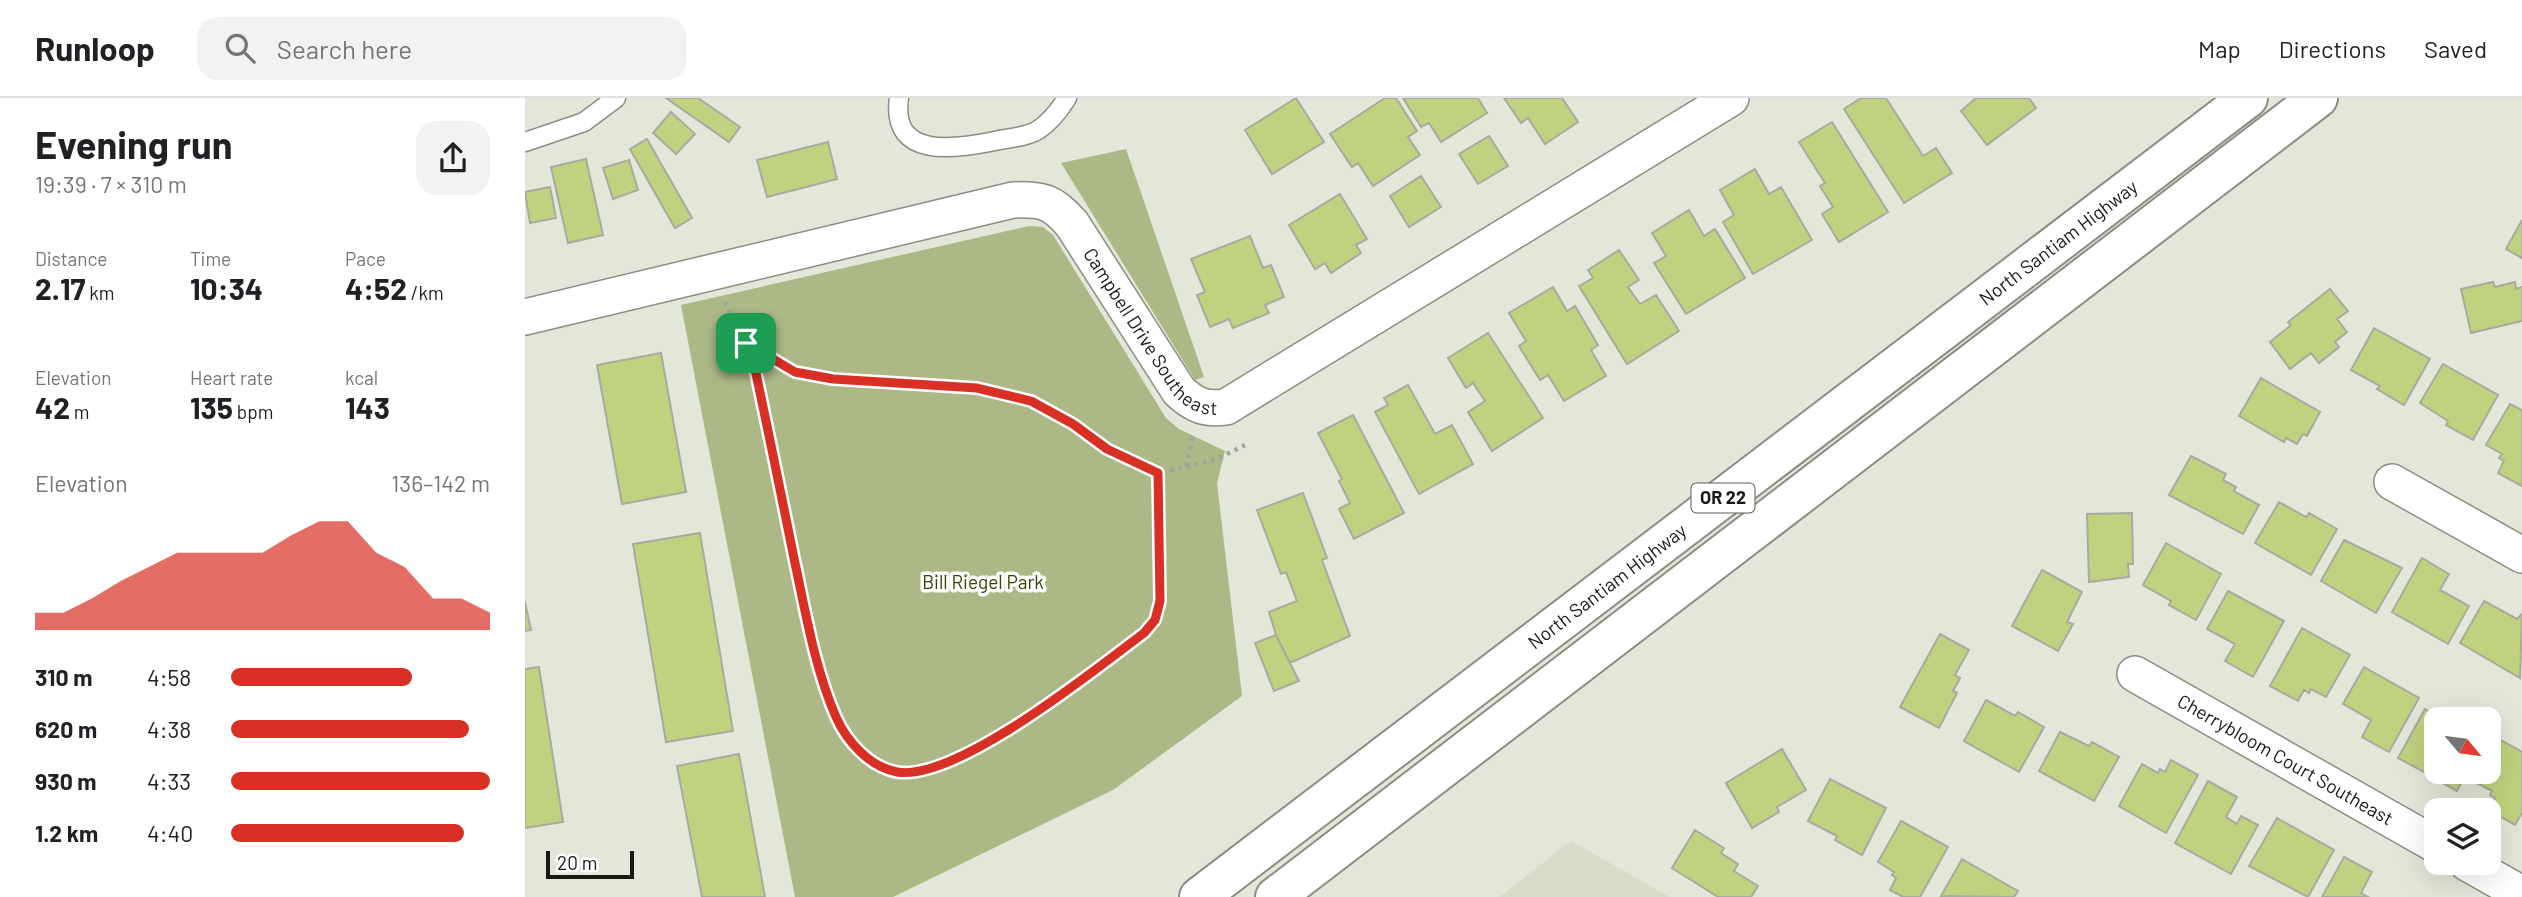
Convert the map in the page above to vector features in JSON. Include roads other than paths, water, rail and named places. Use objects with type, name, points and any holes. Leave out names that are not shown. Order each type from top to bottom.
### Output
[{"type":"highway","name":"North Santiam Highway","points":[[1199,897],[2248,98]]},
{"type":"highway","name":"OR 22","points":[[1275,897],[2319,98]]},
{"type":"street","name":"Campbell Drive Southeast","points":[[525,317],[1013,200],[1040,199],[1058,208],[1072,225],[1179,391],[1193,405],[1210,409],[1226,407],[1731,98]]},
{"type":"street","points":[[2392,482],[2522,555]]},
{"type":"street","name":"Cherrybloom Court Southeast","points":[[2136,674],[2424,838]]},
{"type":"street","points":[[2488,875],[2522,894]]},
{"type":"lane","points":[[525,142],[584,122],[617,98]]},
{"type":"lane","points":[[899,98],[897,116],[903,130],[920,144],[938,148],[1035,132],[1057,114],[1067,98]]},
{"type":"park label","name":"Bill Riegel Park","points":[[983,582]]}]
